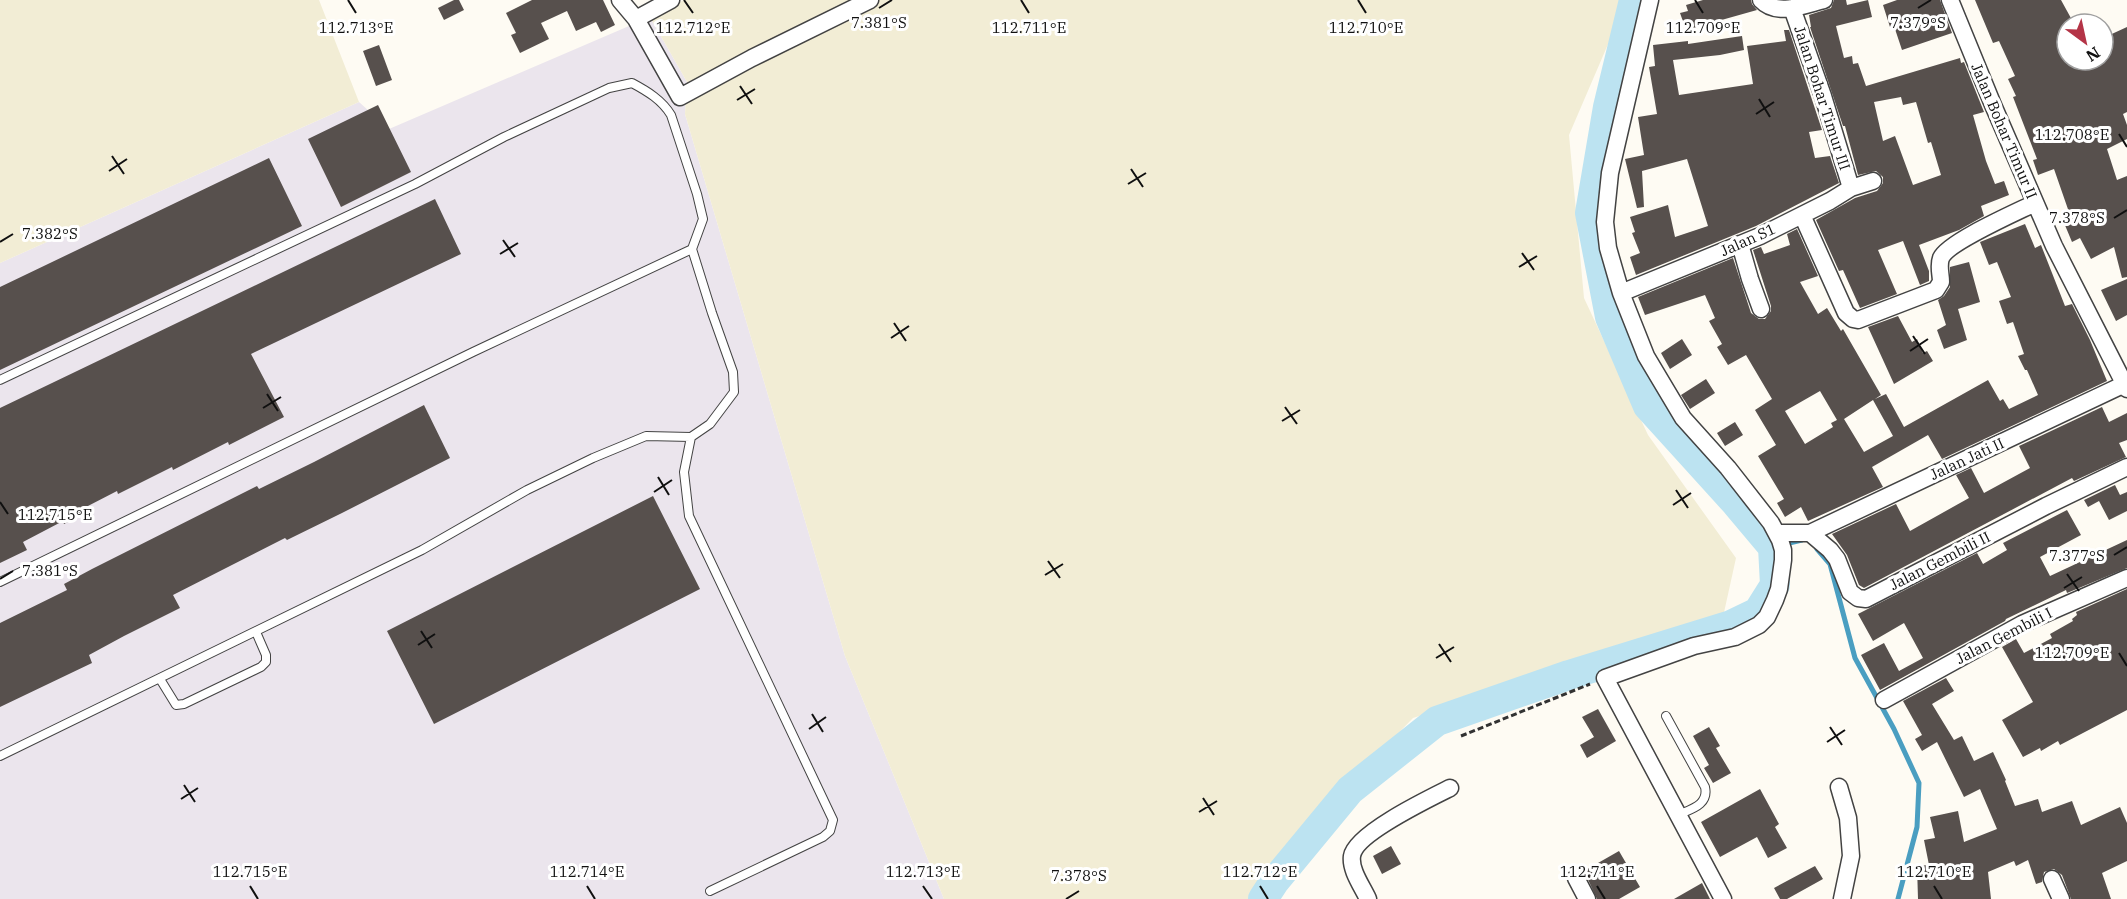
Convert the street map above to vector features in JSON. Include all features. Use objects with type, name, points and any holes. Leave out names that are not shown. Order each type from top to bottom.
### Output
[{"type":"street","points":[[620,0],[636,19],[673,101],[752,58],[870,0]]},
{"type":"street","points":[[636,19],[671,0]]},
{"type":"street","points":[[1650,0],[1610,173],[1605,214],[1608,248],[1621,293],[1646,356],[1664,388],[1683,418],[1728,468],[1771,522],[1780,541],[1779,589],[1772,608],[1759,625],[1735,637],[1694,646],[1605,678],[1724,899]]},
{"type":"street","points":[[1761,0],[1771,8],[1792,8],[1824,0]]},
{"type":"street","name":"Jalan Bohar Timur II","points":[[1950,0],[2054,246],[2126,385]]},
{"type":"street","name":"Jalan Bohar Timur III","points":[[1792,8],[1823,96],[1851,188]]},
{"type":"street","name":"Jalan S1","points":[[1621,293],[1740,244],[1830,201],[1851,188],[1873,181]]},
{"type":"street","points":[[1802,214],[1846,313],[1858,320],[1936,290],[1941,282],[1940,265],[1944,253],[1959,242],[2035,203]]},
{"type":"street","points":[[1740,244],[1761,309]]},
{"type":"street","name":"Jalan Jati II","points":[[1810,533],[2126,385]]},
{"type":"street","name":"Jalan Gembili II","points":[[1810,533],[1837,559],[1851,592],[1858,598],[1866,600],[2046,506],[2127,467]]},
{"type":"street","points":[[1780,541],[1810,533]]},
{"type":"street","name":"Jalan Gembili I","points":[[1884,700],[2022,624],[2127,579]]},
{"type":"street","points":[[1839,787],[1848,818],[1851,856],[1842,899]]},
{"type":"street","points":[[1368,899],[1353,866],[1352,853],[1374,832],[1406,810],[1450,788]]},
{"type":"street","points":[[1576,878],[1587,899]]},
{"type":"street","points":[[2052,879],[2061,899]]},
{"type":"lane","points":[[0,380],[415,184],[504,137],[609,88],[632,83],[673,101],[671,115],[704,219],[692,249],[733,372],[734,392],[710,424],[691,437],[646,436],[594,458],[527,490],[422,550],[0,756]]},
{"type":"lane","points":[[0,582],[473,352],[692,249]]},
{"type":"lane","points":[[691,437],[684,472],[689,516],[833,820],[830,831],[823,837],[710,891]]},
{"type":"lane","points":[[160,679],[176,705],[184,704],[261,667],[266,662],[266,655],[256,632]]},
{"type":"lane","points":[[1666,716],[1705,787],[1706,794],[1699,805],[1677,815]]},
{"type":"path","points":[[1461,736],[1605,678]]},
{"type":"shaded area","points":[[0,0],[319,0],[359,102],[0,263]]},
{"type":"shaded area","points":[[684,0],[1627,0],[1569,135],[1584,298],[1648,435],[1736,558],[1723,617],[1413,718],[1283,852],[1253,899],[944,899],[845,656],[685,114],[687,82],[650,17]]},
{"type":"shaded area","points":[[650,17],[687,82],[685,114],[845,656],[944,899],[0,899],[0,263],[359,102],[389,129]]},
{"type":"building","points":[[459,0],[464,10],[444,20],[438,8]]},
{"type":"building","points":[[532,0],[603,0],[615,25],[601,32],[596,22],[576,31],[567,11],[541,23],[549,39],[520,53],[511,35],[516,33],[506,13]]},
{"type":"building","points":[[1703,0],[1751,0],[1757,10],[1686,30],[1680,13],[1688,11],[1686,5]]},
{"type":"building","points":[[1834,0],[1846,0],[1847,5],[1868,0],[1872,17],[1836,26],[1844,58],[1852,56],[1853,64],[1858,63],[1866,86],[1960,58],[1961,63],[1964,62],[1984,112],[1973,115],[1986,161],[1995,184],[2004,181],[2009,195],[1981,206],[1984,216],[1959,230],[1919,245],[1929,271],[1929,281],[1920,285],[1903,241],[1878,250],[1897,294],[1860,308],[1843,270],[1839,271],[1816,220],[1855,198],[1877,191],[1883,183],[1883,177],[1876,171],[1858,175],[1845,126],[1843,126],[1810,27],[1809,15],[1831,8]],"holes":[[[1901,97],[1903,105],[1916,102],[1928,143],[1931,142],[1941,175],[1913,185],[1895,136],[1883,141],[1874,102]]]},
{"type":"building","points":[[1897,0],[1940,0],[1952,33],[1902,50],[1894,26],[1890,27],[1883,5]]},
{"type":"building","points":[[1975,0],[2061,0],[2068,12],[2055,12],[2055,72],[2115,72],[2115,32],[2127,27],[2127,112],[2123,114],[2127,125],[2127,139],[2107,149],[2117,180],[2127,176],[2127,277],[2122,278],[2114,247],[2091,259],[2080,238],[2072,242],[2062,218],[2070,215],[2054,169],[2038,175],[2033,160],[2037,159],[2008,79],[2015,76],[1999,41],[1993,43]]},
{"type":"building","points":[[1784,30],[1789,30],[1822,130],[1809,132],[1815,158],[1830,156],[1839,183],[1756,226],[1636,275],[1630,257],[1640,253],[1632,233],[1635,232],[1630,217],[1668,205],[1675,237],[1708,226],[1687,159],[1642,171],[1644,207],[1637,208],[1625,159],[1644,155],[1638,117],[1657,114],[1649,67],[1655,66],[1653,45],[1688,41],[1688,44],[1742,36],[1744,50],[1673,60],[1679,95],[1753,84],[1747,46],[1786,41]]},
{"type":"building","points":[[379,45],[392,80],[376,86],[363,51]]},
{"type":"building","points":[[378,105],[411,172],[341,207],[308,139]]},
{"type":"building","points":[[269,158],[302,226],[0,370],[0,287]]},
{"type":"building","points":[[435,199],[461,254],[251,354],[284,417],[173,470],[172,467],[118,494],[117,491],[86,507],[89,511],[64,524],[63,521],[23,542],[27,550],[0,563],[0,408]]},
{"type":"building","points":[[2025,224],[2035,248],[2041,245],[2065,306],[2072,304],[2107,381],[1942,459],[1928,435],[1872,467],[1883,487],[1808,521],[1801,507],[1785,517],[1777,503],[1784,499],[1758,456],[1776,445],[1755,410],[1772,399],[1746,355],[1728,365],[1717,347],[1722,344],[1709,321],[1715,318],[1705,295],[1645,315],[1638,297],[1733,258],[1751,313],[1759,319],[1765,319],[1771,311],[1771,306],[1753,250],[1761,247],[1764,254],[1790,245],[1787,234],[1797,229],[1818,276],[1800,282],[1818,314],[1827,308],[1841,331],[1843,329],[1881,395],[1875,399],[1886,394],[1904,427],[1988,380],[2000,401],[2003,399],[2009,409],[2038,395],[2018,356],[2024,354],[2013,322],[2007,324],[1999,301],[2011,297],[1997,262],[1989,265],[1980,242]],"holes":[[[1820,391],[1837,420],[1831,423],[1833,427],[1805,444],[1785,411]],[[1873,400],[1893,436],[1864,452],[1844,419]]]},
{"type":"building","points":[[1969,262],[1980,302],[1958,309],[1967,340],[1944,349],[1937,330],[1946,325],[1938,300],[1950,287],[1950,267]]},
{"type":"building","points":[[2127,279],[2127,315],[2116,321],[2101,290]]},
{"type":"building","points":[[1898,316],[1912,342],[1917,339],[1923,353],[1927,351],[1933,361],[1894,384],[1868,327]]},
{"type":"building","points":[[1682,339],[1692,355],[1670,369],[1661,353]]},
{"type":"building","points":[[1706,379],[1715,393],[1690,409],[1681,395]]},
{"type":"building","points":[[424,405],[450,458],[173,595],[180,608],[89,655],[92,663],[0,707],[0,623],[67,590],[64,584],[92,569],[257,486],[259,489],[314,462]]},
{"type":"building","points":[[2102,407],[2109,422],[2127,413],[2127,440],[2119,443],[2126,457],[2074,481],[2072,478],[1864,588],[1859,585],[1847,555],[1832,534],[1896,504],[1910,531],[1969,498],[1956,475],[1971,468],[1984,493],[2030,468],[2019,446]]},
{"type":"building","points":[[1735,422],[1743,435],[1725,446],[1717,433]]},
{"type":"building","points":[[2115,485],[2120,495],[2127,492],[2127,511],[2109,520],[2099,501],[2088,507],[2084,500]]},
{"type":"building","points":[[653,496],[700,589],[434,724],[387,631]]},
{"type":"building","points":[[2067,510],[2081,535],[2040,557],[2050,576],[2127,540],[2127,568],[2067,593],[2066,590],[2006,619],[1880,690],[1861,655],[1884,643],[1899,671],[1923,658],[1904,623],[1873,641],[1858,614],[1977,553],[1983,564],[2007,550],[2003,543]]},
{"type":"building","points":[[2127,589],[2127,710],[2060,745],[2058,741],[2041,751],[2040,748],[2023,757],[2002,720],[2033,702],[2002,647],[2016,639],[2024,653],[2052,638],[2050,634],[2073,621],[2072,619],[2077,615],[2076,612]]},
{"type":"building","points":[[1946,678],[1954,691],[1932,704],[1954,740],[1962,736],[1974,761],[1993,752],[2015,806],[2038,799],[2042,812],[2072,801],[2081,825],[2120,807],[2127,823],[2127,861],[2102,873],[2111,899],[2071,899],[2062,875],[2054,869],[2044,872],[2042,882],[2036,884],[2028,860],[2016,866],[2014,861],[1988,872],[1991,899],[1918,899],[1917,866],[1929,865],[1924,840],[1935,838],[1930,817],[1958,811],[1964,842],[1997,829],[1980,789],[1964,797],[1937,742],[1922,751],[1915,739],[1922,735],[1903,701]]},
{"type":"building","points":[[1598,709],[1616,741],[1587,758],[1580,745],[1594,737],[1582,717]]},
{"type":"building","points":[[1709,727],[1720,746],[1716,748],[1731,773],[1713,783],[1704,768],[1709,765],[1693,736]]},
{"type":"building","points":[[1760,789],[1779,824],[1775,827],[1787,848],[1768,858],[1757,837],[1720,857],[1701,822]]},
{"type":"building","points":[[1391,846],[1401,864],[1382,874],[1373,856]]},
{"type":"building","points":[[1619,851],[1640,887],[1619,899],[1597,899],[1584,871]]},
{"type":"building","points":[[1815,866],[1823,879],[1787,899],[1780,899],[1774,888]]},
{"type":"building","points":[[1702,883],[1710,899],[1674,899]]},
{"type":"waterway","points":[[1263,899],[1274,882],[1350,790],[1437,721],[1569,675],[1731,625],[1758,612],[1775,585],[1773,547],[1648,406],[1610,317],[1590,213],[1608,107],[1634,0]]},
{"type":"waterway","points":[[1773,547],[1802,540]]},
{"type":"waterway","points":[[1817,549],[1830,564],[1855,658],[1894,729],[1919,783],[1917,827],[1898,899]]}]
